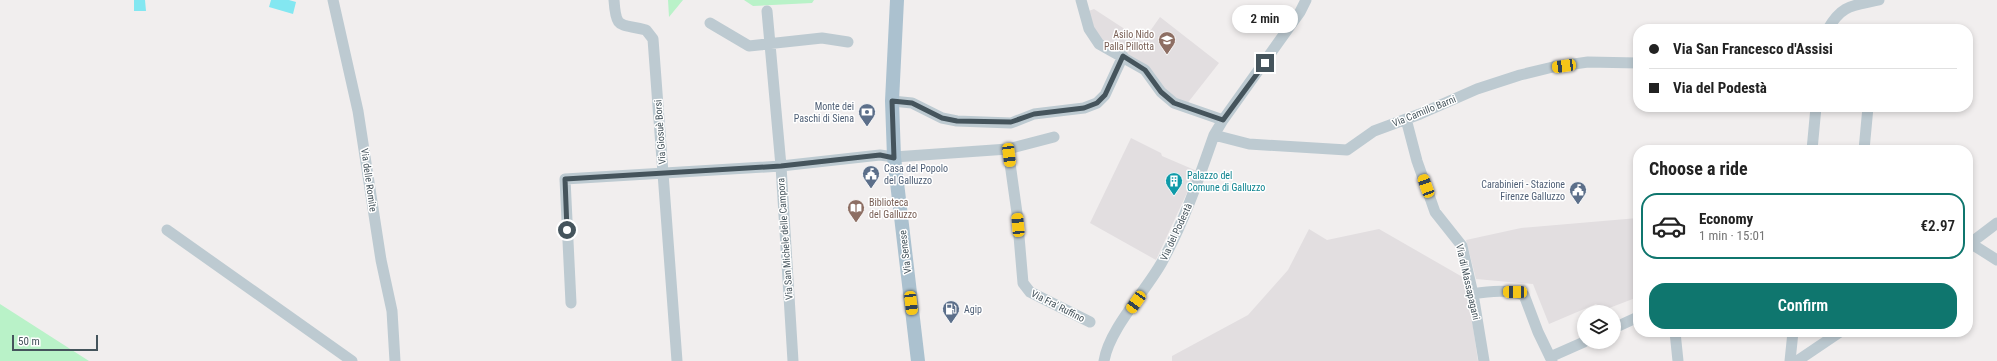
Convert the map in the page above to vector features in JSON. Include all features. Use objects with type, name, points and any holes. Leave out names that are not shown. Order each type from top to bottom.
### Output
[{"type":"main road","name":"Via Senese","points":[[897,0],[892,101],[894,158],[918,361]]},
{"type":"street","name":"Via delle Romite","points":[[333,0],[358,111],[381,260],[392,311],[395,361]]},
{"type":"street","name":"Via Giosuè Borsi","points":[[614,0],[616,18],[618,22],[624,26],[646,30],[652,39],[664,174],[677,361]]},
{"type":"street","points":[[1081,0],[1086,22],[1094,39],[1145,70],[1161,92],[1174,103],[1223,120]]},
{"type":"street","name":"Via del Podestà","points":[[1104,361],[1105,352],[1112,336],[1162,262],[1174,238],[1214,135],[1223,120],[1281,41],[1306,0]]},
{"type":"street","points":[[1831,24],[1834,18],[1846,7],[1879,0]]},
{"type":"street","name":"Via San Michele delle Campora","points":[[767,11],[781,166],[793,361]]},
{"type":"street","points":[[710,23],[749,46],[771,45],[822,38],[848,42]]},
{"type":"street","points":[[892,101],[912,103],[942,118],[950,120],[1011,122],[1034,114],[1084,108],[1097,103],[1105,95],[1123,56]]},
{"type":"street","name":"Via Camillo Barni","points":[[1214,135],[1249,144],[1347,150],[1374,130],[1406,119],[1477,89],[1520,75],[1553,67],[1588,62],[1633,63]]},
{"type":"street","points":[[1812,145],[1816,112]]},
{"type":"street","points":[[1864,145],[1868,112]]},
{"type":"street","name":"Via di Massapagani","points":[[1406,119],[1417,161],[1435,212],[1462,246],[1473,294],[1484,361]]},
{"type":"street","points":[[570,303],[565,179],[781,166],[880,155],[894,158],[1008,148],[1054,137]]},
{"type":"street","name":"Via Fra' Ruffino","points":[[1008,148],[1017,213],[1023,283],[1025,288],[1030,292],[1090,322]]},
{"type":"street","points":[[1973,241],[1997,223]]},
{"type":"street","points":[[167,230],[352,361]]},
{"type":"street","points":[[1973,246],[1997,260]]},
{"type":"street","points":[[1473,294],[1486,292],[1515,292],[1524,295],[1538,332],[1551,359],[1577,346]]},
{"type":"street","points":[[1621,325],[1633,319]]},
{"type":"street","points":[[1676,337],[1678,361]]},
{"type":"street","points":[[1790,361],[1792,337]]},
{"type":"street","points":[[1797,361],[1833,337]]},
{"type":"shaded area","name":"Asilo Nido Palla Pillotta","points":[[1094,9],[1143,41],[1160,17],[1219,63],[1186,105],[1169,95],[1103,42],[1095,31],[1086,12]]},
{"type":"shaded area","points":[[1131,138],[1161,153],[1162,156],[1197,171],[1156,260],[1090,223]]},
{"type":"shaded area","points":[[1633,218],[1633,299],[1617,305],[1577,305],[1577,312],[1549,324],[1533,284],[1476,279],[1466,240],[1521,228]]},
{"type":"shaded area","points":[[1309,229],[1327,240],[1379,229],[1466,279],[1478,361],[1172,361],[1172,356],[1248,315],[1288,270]]},
{"type":"green space","points":[[668,0],[683,0],[669,17]]},
{"type":"green space","points":[[744,0],[814,0],[812,3],[753,6]]},
{"type":"green space","points":[[0,304],[89,361],[0,361]]},
{"type":"water","points":[[134,0],[145,0],[146,11],[134,11]]},
{"type":"water","points":[[271,0],[289,0],[296,2],[293,14],[269,7]]},
{"type":"place","name":"Asilo Nido Palla Pillotta","points":[[1167,55]]},
{"type":"place","name":"Monte dei Paschi di Siena","points":[[867,127]]},
{"type":"place","name":"Casa del Popolo del Galluzzo","points":[[871,189]]},
{"type":"place","name":"Palazzo del Comune di Galluzzo","points":[[1174,196]]},
{"type":"place","name":"Carabinieri - Stazione Firenze Galluzzo","points":[[1578,205]]},
{"type":"place","name":"Biblioteca del Galluzzo","points":[[856,223]]},
{"type":"place","name":"Agip","points":[[951,324]]},
{"type":"route","points":[[567,230],[565,179],[781,166],[880,155],[894,158],[892,101],[912,103],[942,118],[957,121],[979,122],[1011,122],[1034,114],[1084,108],[1097,103],[1105,95],[1123,56],[1145,70],[1161,92],[1174,103],[1223,120],[1265,63]]}]
